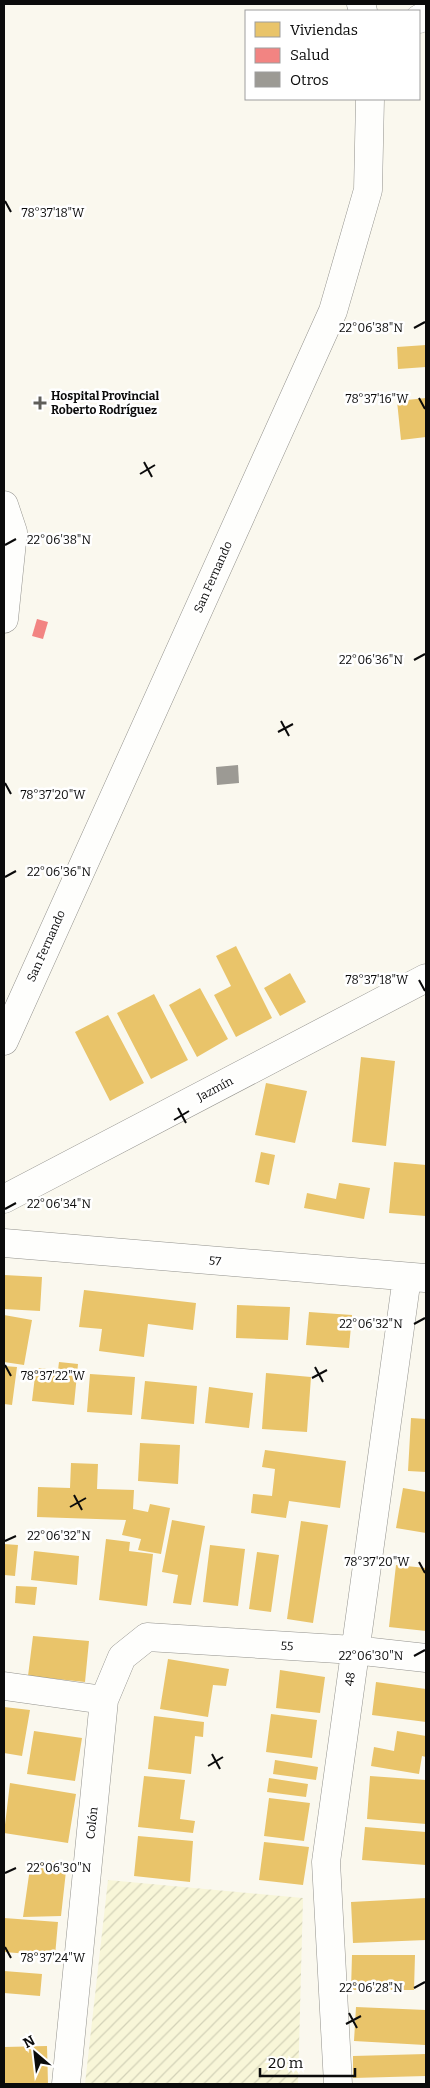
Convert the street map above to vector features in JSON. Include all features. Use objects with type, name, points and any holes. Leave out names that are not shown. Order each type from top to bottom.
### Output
[{"type":"street","name":"San Fernando","points":[[4,1041],[333,311],[368,190],[370,100]]},
{"type":"street","points":[[4,505],[13,532],[4,619]]},
{"type":"street","name":"Jazmín","points":[[4,1199],[426,978]]},
{"type":"street","name":"57","points":[[4,1243],[417,1277]]},
{"type":"street","name":"48","points":[[338,2084],[326,1862],[354,1650],[417,1277]]},
{"type":"street","name":"55","points":[[147,1637],[354,1650],[426,1658]]},
{"type":"street","name":"Colón","points":[[66,2084],[104,1700],[122,1657],[147,1637]]},
{"type":"street","points":[[4,1686],[104,1700]]},
{"type":"shaded area","points":[[108,1880],[303,1898],[298,2084],[85,2084]]},
{"type":"building: Viviendas","points":[[426,345],[426,367],[398,369],[397,347]]},
{"type":"building: Viviendas","points":[[426,398],[426,437],[401,440],[397,401]]},
{"type":"building: Viviendas","points":[[236,946],[272,1018],[236,1037],[214,995],[231,986],[216,956]]},
{"type":"building: Viviendas","points":[[290,973],[306,1002],[280,1016],[264,988]]},
{"type":"building: Viviendas","points":[[200,988],[228,1039],[197,1057],[169,1005]]},
{"type":"building: Viviendas","points":[[154,994],[188,1060],[151,1079],[117,1013]]},
{"type":"building: Viviendas","points":[[108,1015],[144,1083],[110,1101],[75,1032]]},
{"type":"building: Viviendas","points":[[361,1057],[395,1061],[386,1146],[352,1142]]},
{"type":"building: Viviendas","points":[[266,1083],[307,1091],[295,1143],[255,1135]]},
{"type":"building: Viviendas","points":[[261,1152],[275,1155],[269,1185],[255,1182]]},
{"type":"building: Viviendas","points":[[394,1162],[426,1165],[426,1216],[389,1213]]},
{"type":"building: Viviendas","points":[[339,1183],[370,1188],[364,1219],[304,1208],[307,1193],[336,1199]]},
{"type":"building: Viviendas","points":[[4,1275],[42,1277],[40,1311],[4,1309]]},
{"type":"building: Viviendas","points":[[84,1290],[196,1303],[193,1330],[148,1324],[144,1357],[99,1351],[102,1329],[79,1327]]},
{"type":"building: Viviendas","points":[[237,1305],[290,1307],[288,1340],[236,1338]]},
{"type":"building: Viviendas","points":[[309,1312],[352,1315],[349,1348],[306,1345]]},
{"type":"building: Viviendas","points":[[4,1315],[32,1320],[24,1365],[4,1362]]},
{"type":"building: Viviendas","points":[[59,1362],[78,1364],[74,1405],[32,1401],[36,1368],[58,1370]]},
{"type":"building: Viviendas","points":[[4,1366],[17,1367],[12,1405],[4,1404]]},
{"type":"building: Viviendas","points":[[266,1373],[311,1377],[307,1432],[262,1429]]},
{"type":"building: Viviendas","points":[[90,1374],[135,1377],[132,1415],[87,1412]]},
{"type":"building: Viviendas","points":[[145,1381],[197,1386],[194,1424],[141,1419]]},
{"type":"building: Viviendas","points":[[209,1387],[253,1393],[249,1428],[205,1423]]},
{"type":"building: Viviendas","points":[[411,1418],[426,1419],[426,1472],[408,1471]]},
{"type":"building: Viviendas","points":[[140,1443],[180,1445],[178,1484],[138,1481]]},
{"type":"building: Viviendas","points":[[265,1450],[346,1461],[340,1508],[289,1501],[286,1518],[251,1513],[253,1494],[272,1496],[275,1469],[262,1467]]},
{"type":"building: Viviendas","points":[[71,1463],[98,1464],[97,1489],[134,1490],[133,1509],[148,1512],[150,1504],[170,1508],[161,1554],[138,1550],[141,1539],[122,1535],[126,1520],[37,1517],[38,1487],[70,1488]]},
{"type":"building: Viviendas","points":[[403,1488],[426,1492],[426,1533],[396,1528]]},
{"type":"building: Viviendas","points":[[172,1520],[205,1526],[191,1605],[173,1603],[178,1575],[162,1572]]},
{"type":"building: Viviendas","points":[[301,1521],[328,1525],[313,1623],[287,1619]]},
{"type":"building: Viviendas","points":[[106,1539],[130,1542],[129,1551],[153,1554],[147,1606],[99,1600]]},
{"type":"building: Viviendas","points":[[4,1544],[18,1545],[15,1576],[4,1575]]},
{"type":"building: Viviendas","points":[[210,1545],[245,1549],[238,1606],[203,1602]]},
{"type":"building: Viviendas","points":[[34,1551],[79,1556],[77,1585],[31,1580]]},
{"type":"building: Viviendas","points":[[257,1552],[279,1555],[271,1612],[249,1609]]},
{"type":"building: Viviendas","points":[[396,1565],[426,1568],[426,1631],[389,1627]]},
{"type":"building: Viviendas","points":[[16,1586],[37,1587],[35,1605],[15,1603]]},
{"type":"building: Viviendas","points":[[33,1636],[89,1641],[85,1682],[28,1676]]},
{"type":"building: Viviendas","points":[[168,1659],[229,1669],[226,1686],[213,1685],[208,1717],[160,1709]]},
{"type":"building: Viviendas","points":[[280,1670],[325,1677],[320,1713],[276,1708]]},
{"type":"building: Viviendas","points":[[376,1682],[426,1689],[426,1722],[372,1715]]},
{"type":"building: Viviendas","points":[[4,1707],[30,1710],[22,1756],[4,1753]]},
{"type":"building: Viviendas","points":[[271,1714],[317,1720],[312,1758],[266,1752]]},
{"type":"building: Viviendas","points":[[154,1716],[204,1722],[203,1737],[195,1736],[191,1774],[148,1769]]},
{"type":"building: Viviendas","points":[[34,1731],[82,1738],[75,1781],[27,1774]]},
{"type":"building: Viviendas","points":[[397,1731],[426,1736],[426,1757],[422,1756],[419,1774],[371,1766],[374,1747],[394,1751]]},
{"type":"building: Viviendas","points":[[275,1760],[318,1767],[316,1780],[273,1774]]},
{"type":"building: Viviendas","points":[[144,1776],[185,1780],[180,1819],[195,1821],[193,1833],[138,1827]]},
{"type":"building: Viviendas","points":[[370,1776],[426,1780],[426,1824],[367,1819]]},
{"type":"building: Viviendas","points":[[269,1778],[308,1784],[306,1797],[267,1792]]},
{"type":"building: Viviendas","points":[[10,1783],[76,1794],[68,1843],[4,1833]]},
{"type":"building: Viviendas","points":[[269,1798],[310,1803],[304,1841],[264,1836]]},
{"type":"building: Viviendas","points":[[365,1827],[426,1832],[426,1865],[362,1860]]},
{"type":"building: Viviendas","points":[[138,1836],[193,1841],[190,1882],[134,1876]]},
{"type":"building: Viviendas","points":[[264,1842],[309,1847],[303,1885],[259,1880]]},
{"type":"building: Viviendas","points":[[31,1861],[67,1862],[61,1916],[23,1917]]},
{"type":"building: Viviendas","points":[[426,1898],[426,1940],[353,1943],[351,1902]]},
{"type":"building: Viviendas","points":[[4,1918],[58,1922],[55,1956],[4,1952]]},
{"type":"building: Viviendas","points":[[352,1955],[415,1955],[414,1990],[351,1990]]},
{"type":"building: Viviendas","points":[[4,1971],[42,1974],[40,1996],[4,1993]]},
{"type":"building: Viviendas","points":[[356,2007],[426,2010],[425,2045],[354,2041]]},
{"type":"building: Viviendas","points":[[47,2046],[48,2084],[4,2084],[4,2047]]},
{"type":"building: Viviendas","points":[[426,2054],[426,2076],[353,2078],[353,2056]]},
{"type":"building: Salud","points":[[37,619],[48,622],[43,639],[32,636]]},
{"type":"building: Otros","points":[[238,765],[239,783],[217,785],[216,767]]},
{"type":"place","name":"Hospital Provincial Roberto Rodríguez","points":[[40,403]]}]
